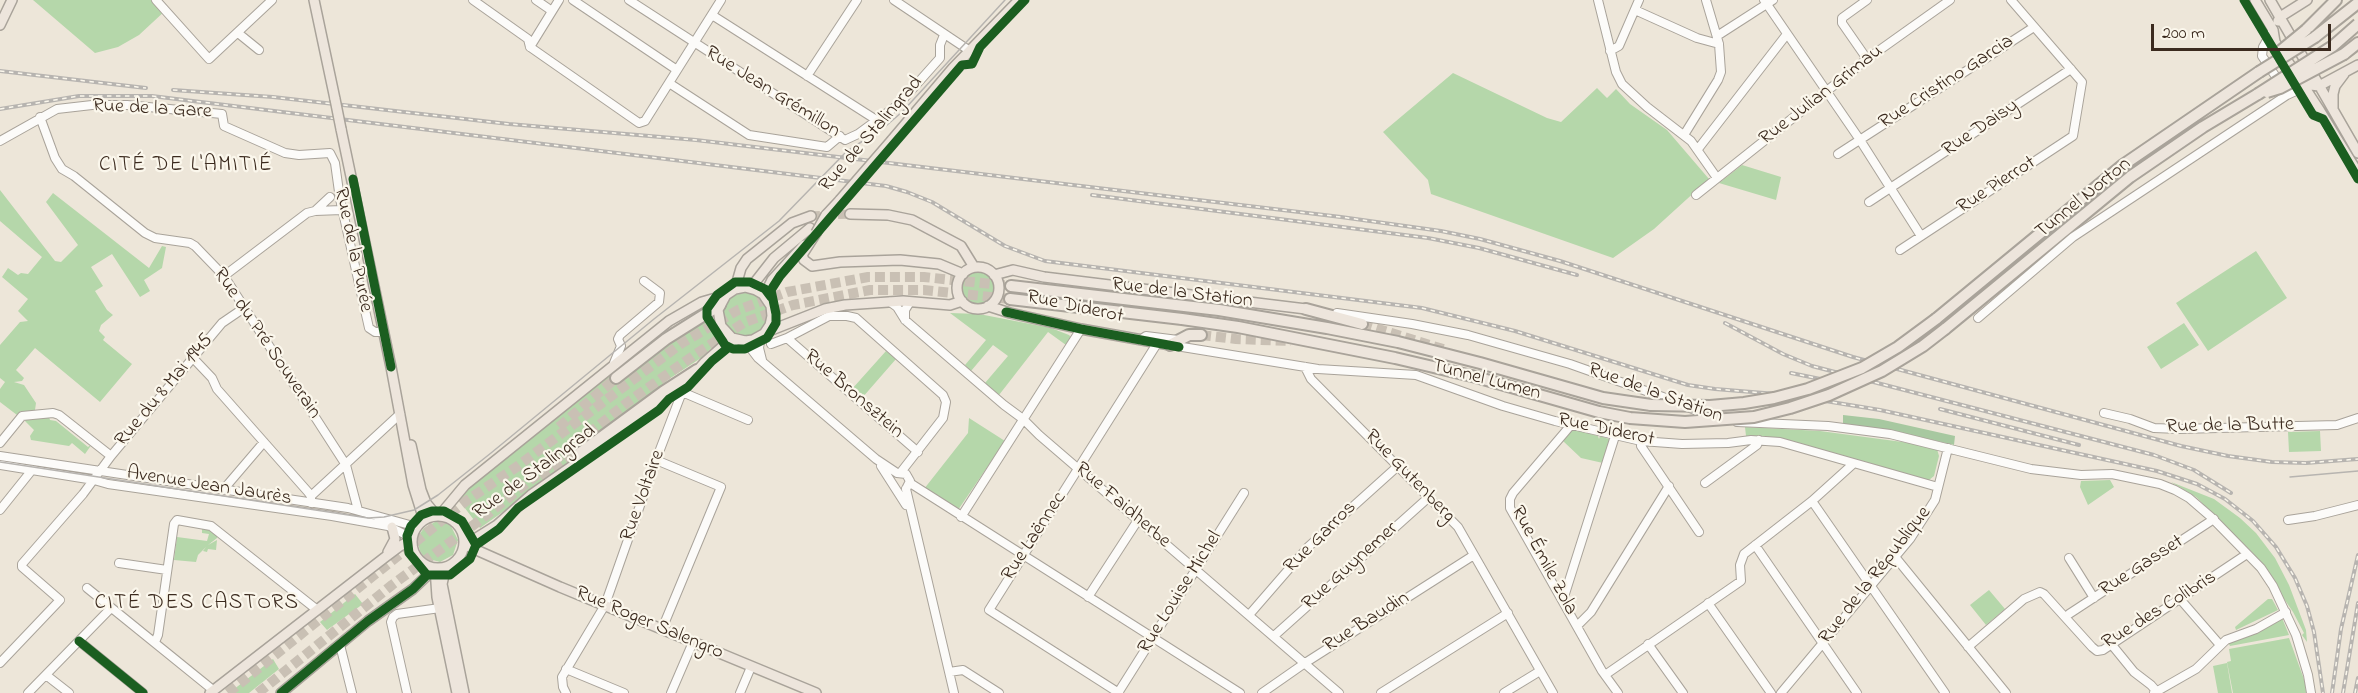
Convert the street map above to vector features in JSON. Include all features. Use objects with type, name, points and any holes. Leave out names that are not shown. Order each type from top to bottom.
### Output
[{"type":"highway","points":[[2259,72],[2268,61],[2290,45],[2336,0]]},
{"type":"highway","points":[[2259,72],[2304,45],[2358,3]]},
{"type":"highway","points":[[2258,94],[2326,51],[2358,24]]},
{"type":"highway","points":[[2258,94],[2280,88],[2344,54],[2358,44]]},
{"type":"highway","name":"Tunnel Norton","points":[[1651,405],[1710,406],[1774,398],[1808,389],[1862,368],[1898,347],[1936,319],[2123,165],[2259,72]]},
{"type":"highway","name":"Tunnel Norton","points":[[1790,408],[1829,395],[1882,371],[1923,346],[2098,201],[2203,126],[2258,94]]},
{"type":"highway","name":"Tunnel Lumen","points":[[1011,286],[1219,310],[1327,328],[1398,342],[1586,394],[1651,405]]},
{"type":"highway","name":"Tunnel Lumen","points":[[1010,299],[1239,327],[1395,358],[1476,377],[1599,412],[1630,418],[1676,422],[1716,421],[1754,417],[1790,408]]},
{"type":"highway","points":[[613,374],[723,300]]},
{"type":"highway","points":[[1306,309],[1362,324]]},
{"type":"highway","points":[[1175,343],[1190,335],[1201,335]]},
{"type":"highway","points":[[580,453],[697,370]]},
{"type":"main road","points":[[0,7],[5,0]]},
{"type":"main road","points":[[0,25],[12,0]]},
{"type":"main road","points":[[314,0],[384,332],[412,485],[424,520]]},
{"type":"main road","name":"Rue de Stalingrad","points":[[768,301],[768,288],[777,273],[970,51],[1019,0]]},
{"type":"main road","points":[[2255,0],[2273,30],[2274,42],[2288,63],[2333,111],[2358,153]]},
{"type":"main road","points":[[2270,0],[2311,86],[2358,174]]},
{"type":"main road","points":[[2273,30],[2280,17],[2307,0]]},
{"type":"main road","points":[[2311,86],[2358,65]]},
{"type":"main road","points":[[2333,111],[2335,86],[2345,72]]},
{"type":"main road","points":[[850,214],[888,215],[918,223],[961,246],[974,267]]},
{"type":"main road","points":[[735,290],[741,268],[747,259],[792,223],[812,216]]},
{"type":"main road","points":[[813,230],[802,255],[805,262],[812,266],[840,262],[900,260],[939,264],[963,274]]},
{"type":"main road","name":"Rue de Stalingrad","points":[[748,288],[774,258],[813,230]]},
{"type":"main road","points":[[974,267],[985,268],[994,275],[999,289],[997,296],[988,306],[972,308],[962,301],[957,287],[963,274],[974,267]]},
{"type":"main road","name":"Rue de la Station","points":[[994,275],[1013,270],[1044,277],[1306,309]]},
{"type":"main road","points":[[762,335],[770,325],[772,316],[768,301],[760,292],[748,288],[735,290],[723,300],[718,315],[721,326],[727,334],[741,341],[762,335],[825,309],[845,305],[910,302],[951,305],[962,301]]},
{"type":"main road","name":"Rue Diderot","points":[[997,296],[1006,312]]},
{"type":"main road","name":"Rue de Stalingrad","points":[[438,515],[465,485],[613,374],[642,342],[678,314],[702,302],[723,300]]},
{"type":"main road","name":"Rue Diderot","points":[[988,306],[1081,329],[1140,340],[1175,343]]},
{"type":"main road","name":"Rue de Stalingrad","points":[[464,548],[497,525],[531,495],[682,390],[697,370],[722,346],[741,341]]},
{"type":"main road","points":[[391,367],[399,389],[421,490],[426,503],[438,515],[453,520],[464,535],[464,548],[457,560],[446,567],[435,568],[426,565],[418,558],[412,539],[417,527],[424,520],[438,515]]},
{"type":"main road","points":[[384,558],[395,539],[392,528]]},
{"type":"main road","points":[[212,692],[316,609],[412,539]]},
{"type":"main road","name":"Rue Roger Salengro","points":[[464,548],[811,692]]},
{"type":"main road","points":[[446,567],[442,584],[464,693]]},
{"type":"main road","points":[[435,568],[440,608],[457,693]]},
{"type":"main road","points":[[281,693],[413,589],[435,568]]},
{"type":"street","points":[[156,0],[209,59],[272,0]]},
{"type":"street","points":[[473,0],[528,39],[530,47],[639,123],[645,121],[719,1]]},
{"type":"street","points":[[536,0],[552,11]]},
{"type":"street","points":[[530,47],[560,0]]},
{"type":"street","points":[[573,0],[677,70]]},
{"type":"street","name":"Rue Jean Grémillon","points":[[628,0],[845,140],[878,121],[899,104],[940,58],[940,45],[944,35]]},
{"type":"street","points":[[807,76],[857,0]]},
{"type":"street","points":[[894,0],[970,51]]},
{"type":"street","points":[[1598,0],[1616,72],[1628,92],[1684,135],[1698,149],[1717,178]]},
{"type":"street","points":[[1610,51],[1619,46],[1639,0]]},
{"type":"street","points":[[1684,135],[1720,75],[1718,40],[1706,0]]},
{"type":"street","points":[[1867,0],[1842,18],[1842,23],[1867,59]]},
{"type":"street","name":"Rue Julian Grimau","points":[[1696,195],[1867,59],[1950,0]]},
{"type":"street","points":[[2012,0],[2071,69]]},
{"type":"street","points":[[1635,10],[1697,38],[1718,40],[1768,1],[1786,34],[1860,140],[1921,236]]},
{"type":"street","points":[[712,15],[878,121]]},
{"type":"street","name":"Rue Cristino Garcia","points":[[1838,154],[2034,27]]},
{"type":"street","points":[[2273,30],[2263,47],[2262,56],[2287,95]]},
{"type":"street","points":[[238,33],[260,50]]},
{"type":"street","points":[[1698,149],[1786,34]]},
{"type":"street","name":"Rue Pierrot","points":[[1900,250],[2073,136],[2082,82],[2071,69]]},
{"type":"street","name":"Rue Daisy","points":[[1869,202],[2071,69]]},
{"type":"street","points":[[669,83],[749,135],[827,147],[840,136]]},
{"type":"street","points":[[1978,318],[2073,237],[2287,95],[2311,86]]},
{"type":"street","name":"Rue de la Gare","points":[[0,141],[57,109],[92,105],[127,105],[222,114],[224,126],[285,153],[298,155],[328,152],[333,155]]},
{"type":"street","name":"Rue du Pré Souverain","points":[[40,117],[62,169],[145,233],[155,238],[190,243],[195,246],[224,276],[346,465],[358,510]]},
{"type":"street","name":"Rue de la Purée","points":[[333,155],[342,210],[369,328],[375,333],[384,332]]},
{"type":"street","points":[[315,211],[330,197]]},
{"type":"street","points":[[224,276],[307,213],[342,210]]},
{"type":"street","points":[[613,374],[621,346],[618,339],[620,335],[659,302],[661,297],[660,293],[644,281]]},
{"type":"street","name":"Rue Faidherbe","points":[[890,302],[897,307],[905,320],[1339,693]]},
{"type":"street","points":[[905,320],[905,310],[910,302]]},
{"type":"street","name":"Rue du 8 Mai 1945","points":[[0,663],[60,600],[22,567],[22,564],[222,323],[244,308]]},
{"type":"street","name":"Rue de la Station","points":[[1306,309],[1412,324],[1468,335],[1570,364],[1663,397],[1721,421],[1860,430],[1908,438],[2041,470],[2081,475],[2112,474],[2160,484],[2189,498],[2214,519],[2261,568],[2286,612],[2304,659],[2311,693]]},
{"type":"street","points":[[771,344],[829,316],[847,315],[856,318],[944,395],[946,402],[943,418],[892,482]]},
{"type":"street","points":[[961,517],[1081,329]]},
{"type":"street","points":[[762,335],[758,344],[762,360]]},
{"type":"street","name":"Rue Diderot","points":[[1140,340],[1146,336],[1204,351],[1305,367],[1416,375],[1455,388],[1472,397],[1571,425],[1641,441],[1694,444],[1759,440],[1780,442],[1938,487]]},
{"type":"street","name":"Rue Bronsztein","points":[[787,338],[918,452]]},
{"type":"street","points":[[741,341],[876,459],[892,482],[961,517],[1240,693]]},
{"type":"street","points":[[621,346],[642,342]]},
{"type":"street","name":"Rue Laënnec","points":[[1118,693],[990,610],[1158,342]]},
{"type":"street","points":[[193,358],[311,499],[400,414]]},
{"type":"street","name":"Rue Gutenberg","points":[[1305,367],[1311,379],[1451,518],[1553,693]]},
{"type":"street","points":[[682,390],[748,420]]},
{"type":"street","name":"Rue Voltaire","points":[[566,669],[605,605],[682,390]]},
{"type":"street","points":[[0,443],[22,416],[53,413],[59,415],[111,456]]},
{"type":"street","name":"Rue de la Butte","points":[[2104,413],[2130,418],[2154,428],[2179,429],[2337,425],[2358,418]]},
{"type":"street","name":"Rue Émile Zola","points":[[1571,425],[1510,499],[1510,508],[1605,675],[1618,693]]},
{"type":"street","points":[[1563,600],[1615,436]]},
{"type":"street","points":[[1705,483],[1757,445],[1759,440]]},
{"type":"street","points":[[1641,441],[1641,446],[1699,532]]},
{"type":"street","points":[[223,490],[264,442]]},
{"type":"street","name":"Rue de la République","points":[[1781,693],[1896,558],[1935,500],[1948,448]]},
{"type":"street","name":"Avenue Jean Jaurès","points":[[0,456],[223,490],[311,499],[417,527]]},
{"type":"street","points":[[876,459],[903,471]]},
{"type":"street","points":[[656,460],[721,487],[662,629]]},
{"type":"street","points":[[1605,675],[1741,581],[1741,560],[1755,545],[1812,501],[1853,464]]},
{"type":"street","name":"Avenue Jean Jaurès","points":[[0,465],[108,484],[310,512],[392,528],[412,539]]},
{"type":"street","name":"Rue Garros","points":[[1249,615],[1308,547],[1398,466]]},
{"type":"street","points":[[0,510],[32,470]]},
{"type":"street","points":[[903,471],[904,488],[954,693]]},
{"type":"street","points":[[1577,626],[1591,612],[1669,486]]},
{"type":"street","name":"Rue Louise Michel","points":[[1118,693],[1244,493]]},
{"type":"street","name":"Rue Guynemer","points":[[1274,636],[1429,497]]},
{"type":"street","points":[[1812,501],[1945,693]]},
{"type":"street","points":[[2288,520],[2358,505]]},
{"type":"street","name":"Rue Gasset","points":[[2069,614],[2214,519]]},
{"type":"street","points":[[154,642],[158,635],[174,524],[177,520],[211,526],[316,609]]},
{"type":"street","points":[[1088,597],[1138,520]]},
{"type":"street","points":[[1755,545],[1857,693]]},
{"type":"street","name":"Rue des Colibris","points":[[1968,647],[2024,599],[2040,592],[2097,651],[2112,645],[2247,554]]},
{"type":"street","name":"Rue Baudin","points":[[1262,693],[1474,555]]},
{"type":"street","points":[[1896,558],[2006,693]]},
{"type":"street","points":[[2068,558],[2094,598]]},
{"type":"street","points":[[119,563],[167,570]]},
{"type":"street","points":[[87,588],[212,692]]},
{"type":"street","points":[[2180,599],[2220,645]]},
{"type":"street","points":[[1708,603],[1771,693]]},
{"type":"street","points":[[28,693],[111,608]]},
{"type":"street","points":[[407,693],[391,622],[397,614],[440,608]]},
{"type":"street","points":[[2112,645],[2134,672],[2156,692],[2196,669],[2218,650],[2220,645],[2286,612]]},
{"type":"street","points":[[1381,693],[1508,613]]},
{"type":"street","points":[[79,641],[143,693]]},
{"type":"street","points":[[672,693],[693,642]]},
{"type":"street","points":[[1648,644],[1683,693]]},
{"type":"street","points":[[340,645],[352,693]]},
{"type":"street","points":[[740,693],[752,667]]},
{"type":"street","points":[[566,693],[562,677],[566,669],[624,693]]},
{"type":"street","points":[[949,672],[963,670],[999,693]]},
{"type":"street","points":[[1504,693],[1540,671]]},
{"type":"street","points":[[46,675],[69,693]]},
{"type":"green space","points":[[33,0],[155,0],[166,10],[139,35],[118,47],[95,53]]},
{"type":"green space","points":[[1453,73],[1547,118],[1561,122],[1597,88],[1607,98],[1616,89],[1630,104],[1667,130],[1709,179],[1654,229],[1613,258],[1431,194],[1428,180],[1383,132]]},
{"type":"green space","points":[[1742,165],[1781,177],[1776,200],[1719,183]]},
{"type":"green space","points":[[0,190],[55,261],[61,262],[78,245],[46,202],[53,193],[149,268],[162,246],[166,247],[162,268],[144,280],[150,291],[140,297],[112,254],[91,267],[103,286],[95,291],[113,315],[101,325],[99,331],[105,337],[103,340],[132,364],[100,402],[35,348],[16,370],[24,378],[22,381],[14,382],[24,385],[36,403],[35,410],[24,413],[21,411],[17,415],[0,402],[0,389],[5,382],[0,378],[0,345],[20,322],[28,321],[18,311],[28,299],[2,277],[8,268],[18,275],[28,274],[42,257],[0,221]]},
{"type":"green space","points":[[2256,251],[2287,298],[2208,351],[2176,303]]},
{"type":"green space","points":[[978,272],[989,277],[994,288],[989,299],[978,304],[967,299],[962,288],[967,277]]},
{"type":"green space","points":[[745,293],[754,294],[761,299],[766,306],[766,324],[761,331],[754,336],[745,337],[736,336],[729,331],[724,324],[723,315],[724,306],[729,299],[736,294]]},
{"type":"green space","points":[[950,313],[979,314],[1051,328],[1071,337],[1066,345],[1048,332],[999,395],[985,383],[1008,356],[993,345],[971,371],[965,365],[986,340]]},
{"type":"green space","points":[[706,319],[719,341],[701,358],[669,379],[616,421],[581,457],[480,528],[458,499],[467,488],[610,373],[617,382],[677,337]]},
{"type":"green space","points":[[2184,323],[2199,345],[2161,369],[2147,347]]},
{"type":"green space","points":[[886,351],[896,359],[862,398],[852,389]]},
{"type":"green space","points":[[1843,415],[1879,419],[1955,436],[1954,445],[1890,430],[1843,424]]},
{"type":"green space","points":[[49,417],[88,447],[92,444],[85,454],[72,443],[69,446],[31,440],[30,436],[34,430],[25,421],[27,418]]},
{"type":"green space","points":[[969,418],[1005,441],[958,510],[924,489],[968,433]]},
{"type":"green space","points":[[1745,427],[1820,431],[1910,443],[1937,449],[1939,456],[1934,476],[1929,480],[1781,439],[1746,436]]},
{"type":"green space","points":[[1576,430],[1598,436],[1599,439],[1600,436],[1609,439],[1603,463],[1581,458],[1563,441],[1571,431]]},
{"type":"green space","points":[[2320,431],[2321,451],[2289,452],[2288,432]]},
{"type":"green space","points":[[2110,480],[2114,487],[2088,505],[2080,487],[2081,481]]},
{"type":"green space","points":[[2171,482],[2214,499],[2256,533],[2275,558],[2289,585],[2306,630],[2307,642],[2293,612],[2253,553],[2196,497]]},
{"type":"green space","points":[[435,522],[443,522],[451,526],[458,540],[453,555],[440,562],[425,558],[418,543],[419,535],[424,528]]},
{"type":"green space","points":[[202,527],[217,534],[217,538],[208,545],[217,540],[216,550],[203,551],[206,547],[198,555],[196,562],[174,560],[177,537],[207,541],[209,534],[202,533]]},
{"type":"green space","points":[[1989,590],[2005,609],[1986,625],[1970,605]]},
{"type":"green space","points":[[355,594],[363,604],[327,630],[320,622]]},
{"type":"green space","points":[[2268,599],[2272,599],[2278,610],[2236,630],[2235,627]]},
{"type":"green space","points":[[2282,618],[2289,635],[2230,646],[2228,642]]},
{"type":"green space","points":[[2289,638],[2305,682],[2306,693],[2233,693],[2227,662],[2231,661],[2229,649]]},
{"type":"green space","points":[[273,659],[279,669],[249,693],[229,693]]},
{"type":"green space","points":[[2227,663],[2232,693],[2218,693],[2213,666]]},
{"type":"tunnel","points":[[811,216],[850,214]]},
{"type":"tunnel","points":[[228,693],[466,501],[518,466],[682,343],[738,310],[787,292],[868,277],[924,277],[1011,286]]},
{"type":"tunnel","points":[[258,693],[392,585],[479,521],[628,402],[745,322],[793,305],[870,290],[924,290],[1010,299]]},
{"type":"tunnel","points":[[1362,324],[1446,350]]},
{"type":"tunnel","points":[[1201,335],[1291,341]]},
{"type":"tunnel","points":[[559,427],[616,378]]},
{"type":"tunnel","points":[[542,479],[580,453]]},
{"type":"tram line","points":[[0,462],[368,518],[414,510],[438,495],[654,319],[779,221],[846,152],[887,125],[902,112],[1005,0]]},
{"type":"tram line","points":[[2290,477],[2358,471]]},
{"type":"railway","points":[[0,71],[146,88]]},
{"type":"railway","points":[[173,90],[273,97],[509,124],[696,140],[1441,231],[1560,261],[1853,357],[2181,446],[2272,462],[2306,463],[2358,459]]},
{"type":"railway","points":[[0,109],[79,96],[152,96],[886,186],[932,202],[1005,246],[1045,261],[1422,308],[1515,331],[1688,385],[1789,395],[1880,410],[2157,471],[2197,484],[2225,499],[2253,521],[2276,547],[2295,578],[2307,606],[2314,632],[2323,693]]},
{"type":"railway","points":[[1092,195],[1428,238],[1479,248],[1577,275]]},
{"type":"railway","points":[[1725,323],[1783,354],[1812,366],[2154,455],[2194,470],[2231,493]]},
{"type":"railway","points":[[1791,373],[1835,382]]},
{"type":"railway","points":[[1940,409],[2079,445]]},
{"type":"railway","points":[[2332,693],[2341,629],[2358,555]]},
{"type":"railway","points":[[2343,693],[2358,603]]},
{"type":"railway","points":[[2355,693],[2358,678]]},
{"type":"cycle path","points":[[771,297],[765,289],[750,282],[735,282],[717,295],[707,309],[707,317],[725,345],[733,349],[745,349],[767,338],[776,323],[771,290],[780,276],[962,65],[972,64],[980,47],[1025,0]]},
{"type":"cycle path","points":[[2244,0],[2313,115],[2323,119],[2358,179]]},
{"type":"cycle path","points":[[353,179],[391,367]]},
{"type":"cycle path","points":[[1006,312],[1179,347]]},
{"type":"cycle path","points":[[476,545],[462,521],[444,511],[432,511],[421,515],[411,526],[407,536],[409,553],[427,575],[450,575],[470,559],[476,545],[499,529],[518,508],[659,410],[669,399],[688,387],[712,361],[729,347]]},
{"type":"cycle path","points":[[281,693],[368,621],[413,589],[427,575]]},
{"type":"cycle path","points":[[79,641],[143,693]]},
{"type":"district","name":"CITÉ DE L'AMITIÉ","points":[[186,167]]},
{"type":"district","name":"CITÉ DES CASTORS","points":[[197,605]]}]
